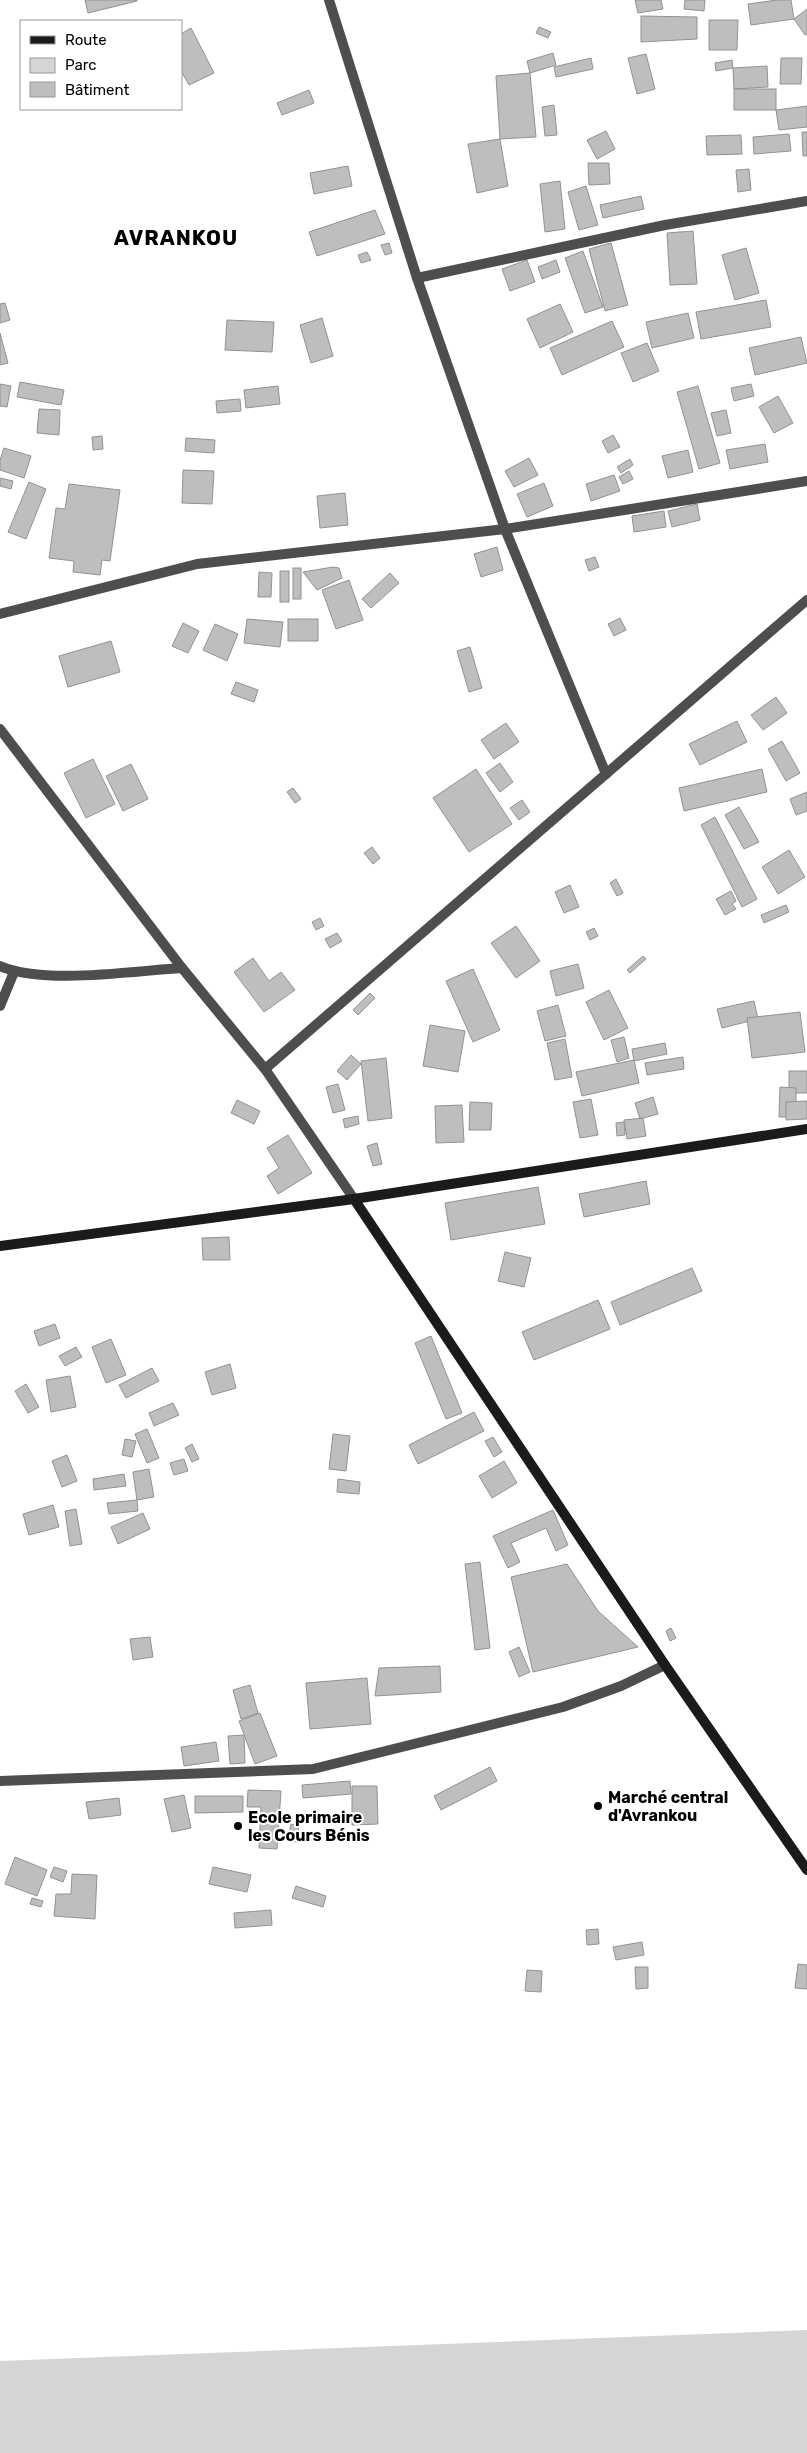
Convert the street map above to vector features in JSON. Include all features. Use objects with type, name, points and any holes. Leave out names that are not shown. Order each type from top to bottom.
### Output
[{"type":"main road","points":[[0,1246],[354,1199],[807,1129]]},
{"type":"main road","points":[[354,1199],[665,1665],[807,1870]]},
{"type":"street","points":[[329,0],[417,278],[505,529],[606,774]]},
{"type":"street","points":[[417,278],[665,225],[807,201]]},
{"type":"street","points":[[0,614],[197,564],[505,529],[807,481]]},
{"type":"street","points":[[265,1069],[807,600]]},
{"type":"street","points":[[0,729],[182,968],[265,1069],[354,1199]]},
{"type":"street","points":[[0,966],[14,972],[54,976],[182,968]]},
{"type":"street","points":[[0,1006],[14,972]]},
{"type":"street","points":[[0,1781],[160,1777],[313,1769],[563,1708],[622,1686],[665,1665]]},
{"type":"green space","points":[[807,2330],[807,2453],[0,2453],[0,2361]]},
{"type":"building","points":[[85,0],[137,0],[137,1],[88,13]]},
{"type":"building","points":[[635,0],[661,0],[663,9],[638,13]]},
{"type":"building","points":[[685,0],[705,0],[704,11],[684,9]]},
{"type":"building","points":[[791,0],[794,19],[751,25],[748,4]]},
{"type":"building","points":[[807,9],[807,34],[805,35],[794,19]]},
{"type":"building","points":[[641,16],[697,17],[697,39],[641,42]]},
{"type":"building","points":[[709,20],[738,20],[737,50],[709,50]]},
{"type":"building","points":[[539,27],[551,32],[548,38],[536,33]]},
{"type":"building","points":[[191,28],[214,73],[189,85],[182,73],[182,33]]},
{"type":"building","points":[[553,53],[556,65],[530,73],[527,61]]},
{"type":"building","points":[[646,54],[655,89],[637,94],[628,58]]},
{"type":"building","points":[[591,58],[593,69],[556,77],[554,67]]},
{"type":"building","points":[[781,58],[802,58],[801,84],[780,84]]},
{"type":"building","points":[[732,60],[733,68],[716,71],[715,63]]},
{"type":"building","points":[[767,66],[768,87],[734,89],[733,68]]},
{"type":"building","points":[[530,73],[536,137],[500,139],[496,76]]},
{"type":"building","points":[[734,89],[776,89],[776,110],[734,110]]},
{"type":"building","points":[[309,90],[314,103],[282,115],[277,103]]},
{"type":"building","points":[[554,105],[557,135],[545,136],[542,107]]},
{"type":"building","points":[[807,106],[807,127],[779,130],[776,110]]},
{"type":"building","points":[[606,131],[615,149],[597,159],[587,140]]},
{"type":"building","points":[[802,132],[807,132],[807,156],[803,156]]},
{"type":"building","points":[[789,134],[791,151],[754,154],[753,137]]},
{"type":"building","points":[[741,135],[742,154],[707,155],[706,136]]},
{"type":"building","points":[[500,139],[508,186],[477,193],[468,144]]},
{"type":"building","points":[[588,163],[609,163],[610,184],[589,185]]},
{"type":"building","points":[[348,166],[352,186],[314,194],[310,173]]},
{"type":"building","points":[[749,169],[751,190],[738,192],[736,170]]},
{"type":"building","points":[[560,181],[565,229],[545,232],[540,184]]},
{"type":"building","points":[[586,186],[598,225],[579,230],[568,192]]},
{"type":"building","points":[[641,196],[644,209],[603,218],[600,205]]},
{"type":"building","points":[[375,210],[385,234],[317,256],[309,232]]},
{"type":"building","points":[[693,231],[697,284],[670,285],[667,233]]},
{"type":"building","points":[[389,243],[392,253],[385,255],[381,245]]},
{"type":"building","points":[[611,243],[628,305],[605,311],[589,249]]},
{"type":"building","points":[[746,248],[759,293],[735,300],[722,255]]},
{"type":"building","points":[[583,251],[603,307],[585,313],[565,258]]},
{"type":"building","points":[[367,252],[371,260],[361,263],[358,255]]},
{"type":"building","points":[[527,260],[535,282],[510,291],[502,269]]},
{"type":"building","points":[[556,260],[560,272],[542,279],[538,267]]},
{"type":"building","points":[[766,300],[771,327],[701,339],[696,312]]},
{"type":"building","points":[[5,303],[10,320],[0,323],[0,304]]},
{"type":"building","points":[[560,304],[573,332],[540,348],[527,319]]},
{"type":"building","points":[[688,313],[694,338],[652,348],[646,322]]},
{"type":"building","points":[[322,318],[333,356],[311,363],[300,325]]},
{"type":"building","points":[[227,320],[274,322],[272,352],[225,350]]},
{"type":"building","points":[[612,321],[624,347],[562,375],[550,348]]},
{"type":"building","points":[[0,333],[8,363],[0,365]]},
{"type":"building","points":[[801,337],[807,363],[755,375],[749,348]]},
{"type":"building","points":[[647,343],[659,371],[633,382],[621,353]]},
{"type":"building","points":[[20,382],[64,390],[61,405],[17,397]]},
{"type":"building","points":[[0,384],[11,386],[7,407],[0,406]]},
{"type":"building","points":[[751,384],[754,396],[734,401],[731,388]]},
{"type":"building","points":[[278,386],[280,404],[246,408],[244,390]]},
{"type":"building","points":[[698,386],[720,463],[699,469],[677,392]]},
{"type":"building","points":[[778,396],[793,423],[774,433],[759,407]]},
{"type":"building","points":[[240,399],[241,411],[217,413],[216,401]]},
{"type":"building","points":[[39,409],[60,410],[59,435],[37,433]]},
{"type":"building","points":[[726,410],[731,433],[717,436],[711,413]]},
{"type":"building","points":[[613,435],[620,447],[608,453],[602,441]]},
{"type":"building","points":[[102,436],[103,449],[93,450],[92,437]]},
{"type":"building","points":[[186,438],[215,440],[214,453],[185,451]]},
{"type":"building","points":[[765,444],[768,462],[730,469],[726,450]]},
{"type":"building","points":[[4,448],[31,456],[24,478],[0,470],[0,460]]},
{"type":"building","points":[[688,450],[693,472],[668,478],[662,456]]},
{"type":"building","points":[[529,458],[538,475],[514,487],[505,471]]},
{"type":"building","points":[[630,459],[633,465],[621,473],[617,467]]},
{"type":"building","points":[[183,470],[214,471],[212,504],[182,503]]},
{"type":"building","points":[[629,471],[633,479],[623,484],[619,477]]},
{"type":"building","points":[[614,475],[620,491],[591,501],[586,484]]},
{"type":"building","points":[[0,478],[13,481],[11,489],[0,486]]},
{"type":"building","points":[[29,482],[46,489],[26,539],[8,532]]},
{"type":"building","points":[[544,483],[553,506],[527,517],[517,494]]},
{"type":"building","points":[[69,484],[120,490],[110,561],[102,560],[100,575],[73,572],[74,561],[49,558],[56,508],[65,509]]},
{"type":"building","points":[[345,493],[348,525],[320,528],[317,496]]},
{"type":"building","points":[[697,504],[700,520],[672,527],[668,511]]},
{"type":"building","points":[[664,511],[666,527],[634,532],[632,516]]},
{"type":"building","points":[[497,547],[503,570],[481,577],[474,554]]},
{"type":"building","points":[[595,557],[599,567],[589,571],[585,560]]},
{"type":"building","points":[[333,567],[339,568],[342,578],[317,590],[303,572]]},
{"type":"building","points":[[293,568],[301,568],[301,599],[293,599]]},
{"type":"building","points":[[280,571],[289,571],[289,602],[280,602]]},
{"type":"building","points":[[259,572],[272,573],[271,597],[258,597]]},
{"type":"building","points":[[390,573],[399,583],[371,608],[362,599]]},
{"type":"building","points":[[349,580],[363,620],[336,629],[322,590]]},
{"type":"building","points":[[620,618],[626,630],[614,636],[608,624]]},
{"type":"building","points":[[247,619],[283,622],[280,647],[244,643]]},
{"type":"building","points":[[288,619],[318,619],[318,641],[288,641]]},
{"type":"building","points":[[183,623],[199,631],[188,653],[172,646]]},
{"type":"building","points":[[215,624],[238,634],[227,661],[203,650]]},
{"type":"building","points":[[111,641],[120,672],[68,687],[59,656]]},
{"type":"building","points":[[470,647],[482,688],[469,692],[457,651]]},
{"type":"building","points":[[236,682],[258,690],[254,702],[231,694]]},
{"type":"building","points":[[776,697],[787,713],[763,730],[751,715]]},
{"type":"building","points":[[737,721],[747,742],[700,765],[689,744]]},
{"type":"building","points":[[506,723],[519,742],[494,759],[481,740]]},
{"type":"building","points":[[782,741],[800,773],[786,781],[768,749]]},
{"type":"building","points":[[93,759],[115,804],[86,818],[64,773]]},
{"type":"building","points":[[500,763],[513,782],[500,792],[486,773]]},
{"type":"building","points":[[131,764],[148,799],[123,811],[106,776]]},
{"type":"building","points":[[476,769],[512,824],[469,852],[433,798]]},
{"type":"building","points":[[762,769],[767,792],[684,811],[679,788]]},
{"type":"building","points":[[293,788],[301,799],[295,803],[287,792]]},
{"type":"building","points":[[807,792],[807,811],[796,815],[790,799]]},
{"type":"building","points":[[522,800],[530,812],[519,820],[510,808]]},
{"type":"building","points":[[739,807],[759,842],[744,849],[725,815]]},
{"type":"building","points":[[715,817],[757,899],[742,907],[701,825]]},
{"type":"building","points":[[372,847],[380,858],[373,864],[364,853]]},
{"type":"building","points":[[789,850],[805,877],[778,894],[762,867]]},
{"type":"building","points":[[616,879],[623,893],[617,896],[610,883]]},
{"type":"building","points":[[570,885],[579,907],[564,913],[555,892]]},
{"type":"building","points":[[731,891],[736,901],[732,904],[736,909],[725,915],[716,899]]},
{"type":"building","points":[[786,905],[789,912],[764,923],[761,915]]},
{"type":"building","points":[[320,918],[324,926],[316,930],[312,922]]},
{"type":"building","points":[[516,926],[540,961],[516,978],[491,943]]},
{"type":"building","points":[[594,928],[598,936],[590,940],[586,932]]},
{"type":"building","points":[[337,933],[342,941],[330,948],[325,939]]},
{"type":"building","points":[[643,956],[646,959],[630,973],[627,970]]},
{"type":"building","points":[[253,958],[269,981],[281,972],[295,990],[264,1012],[234,972]]},
{"type":"building","points":[[578,964],[584,988],[556,996],[550,971]]},
{"type":"building","points":[[473,969],[500,1030],[473,1042],[446,981]]},
{"type":"building","points":[[609,990],[628,1028],[604,1040],[586,1002]]},
{"type":"building","points":[[370,993],[375,998],[358,1015],[353,1010]]},
{"type":"building","points":[[754,1001],[758,1019],[722,1028],[717,1009]]},
{"type":"building","points":[[558,1005],[566,1036],[545,1041],[537,1011]]},
{"type":"building","points":[[800,1012],[805,1052],[752,1058],[747,1018]]},
{"type":"building","points":[[430,1025],[465,1031],[458,1072],[423,1066]]},
{"type":"building","points":[[624,1037],[629,1058],[617,1062],[611,1040]]},
{"type":"building","points":[[565,1039],[572,1077],[555,1080],[547,1043]]},
{"type":"building","points":[[665,1043],[667,1054],[634,1061],[632,1049]]},
{"type":"building","points":[[351,1055],[361,1064],[347,1080],[337,1071]]},
{"type":"building","points":[[683,1057],[684,1069],[647,1075],[645,1063]]},
{"type":"building","points":[[386,1058],[392,1118],[368,1121],[361,1061]]},
{"type":"building","points":[[634,1060],[639,1083],[582,1096],[576,1072]]},
{"type":"building","points":[[789,1071],[807,1071],[807,1093],[789,1093]]},
{"type":"building","points":[[338,1084],[345,1110],[333,1113],[326,1087]]},
{"type":"building","points":[[780,1087],[796,1088],[796,1117],[779,1117]]},
{"type":"building","points":[[653,1097],[658,1114],[640,1119],[635,1103]]},
{"type":"building","points":[[591,1099],[598,1135],[580,1138],[573,1102]]},
{"type":"building","points":[[237,1100],[260,1111],[254,1124],[231,1113]]},
{"type":"building","points":[[807,1101],[807,1119],[786,1120],[786,1102]]},
{"type":"building","points":[[470,1102],[492,1103],[491,1130],[469,1130]]},
{"type":"building","points":[[462,1105],[464,1142],[436,1143],[435,1106]]},
{"type":"building","points":[[358,1116],[359,1124],[345,1128],[343,1119]]},
{"type":"building","points":[[643,1118],[646,1136],[627,1139],[624,1120]]},
{"type":"building","points":[[624,1122],[625,1135],[617,1136],[616,1123]]},
{"type":"building","points":[[288,1135],[312,1173],[278,1194],[267,1176],[279,1168],[267,1148]]},
{"type":"building","points":[[377,1143],[382,1164],[373,1166],[367,1146]]},
{"type":"building","points":[[646,1181],[650,1204],[584,1217],[579,1194]]},
{"type":"building","points":[[538,1187],[545,1224],[451,1240],[445,1203]]},
{"type":"building","points":[[229,1237],[230,1260],[203,1260],[202,1238]]},
{"type":"building","points":[[505,1252],[531,1258],[524,1287],[498,1281]]},
{"type":"building","points":[[692,1268],[702,1291],[620,1325],[611,1302]]},
{"type":"building","points":[[598,1300],[610,1329],[534,1360],[522,1332]]},
{"type":"building","points":[[55,1324],[60,1338],[39,1346],[34,1331]]},
{"type":"building","points":[[431,1336],[462,1413],[446,1419],[415,1343]]},
{"type":"building","points":[[111,1339],[126,1375],[106,1383],[92,1347]]},
{"type":"building","points":[[76,1347],[82,1357],[65,1366],[59,1356]]},
{"type":"building","points":[[230,1364],[236,1388],[212,1395],[205,1372]]},
{"type":"building","points":[[152,1368],[159,1381],[126,1398],[119,1385]]},
{"type":"building","points":[[70,1376],[76,1407],[51,1412],[46,1380]]},
{"type":"building","points":[[26,1384],[39,1407],[28,1413],[15,1391]]},
{"type":"building","points":[[173,1403],[179,1415],[154,1426],[149,1413]]},
{"type":"building","points":[[474,1412],[484,1431],[418,1464],[409,1445]]},
{"type":"building","points":[[147,1429],[159,1458],[147,1463],[135,1434]]},
{"type":"building","points":[[333,1434],[350,1436],[346,1471],[329,1469]]},
{"type":"building","points":[[493,1437],[502,1452],[494,1457],[485,1441]]},
{"type":"building","points":[[125,1439],[136,1441],[132,1457],[122,1455]]},
{"type":"building","points":[[192,1444],[199,1459],[192,1462],[185,1448]]},
{"type":"building","points":[[67,1455],[77,1481],[62,1487],[52,1461]]},
{"type":"building","points":[[184,1459],[188,1471],[174,1475],[170,1463]]},
{"type":"building","points":[[504,1461],[517,1483],[492,1498],[479,1476]]},
{"type":"building","points":[[149,1469],[154,1497],[137,1500],[133,1472]]},
{"type":"building","points":[[124,1474],[126,1486],[94,1490],[93,1479]]},
{"type":"building","points":[[338,1479],[360,1482],[359,1494],[337,1492]]},
{"type":"building","points":[[137,1500],[138,1511],[109,1514],[107,1503]]},
{"type":"building","points":[[53,1505],[59,1527],[29,1535],[23,1514]]},
{"type":"building","points":[[76,1509],[82,1544],[70,1546],[65,1511]]},
{"type":"building","points":[[553,1510],[568,1545],[556,1551],[546,1528],[511,1543],[520,1562],[508,1568],[493,1536]]},
{"type":"building","points":[[143,1513],[150,1529],[118,1544],[111,1527]]},
{"type":"building","points":[[480,1562],[490,1648],[475,1650],[465,1564]]},
{"type":"building","points":[[567,1564],[598,1611],[638,1647],[533,1672],[511,1577]]},
{"type":"building","points":[[671,1628],[676,1638],[670,1641],[666,1631]]},
{"type":"building","points":[[150,1637],[153,1657],[133,1660],[130,1639]]},
{"type":"building","points":[[519,1647],[530,1672],[519,1677],[509,1652]]},
{"type":"building","points":[[440,1666],[441,1692],[375,1696],[379,1668]]},
{"type":"building","points":[[367,1678],[371,1724],[310,1729],[306,1683]]},
{"type":"building","points":[[250,1685],[258,1713],[241,1719],[233,1690]]},
{"type":"building","points":[[260,1713],[277,1756],[255,1764],[239,1721]]},
{"type":"building","points":[[244,1735],[245,1763],[230,1764],[228,1736]]},
{"type":"building","points":[[216,1742],[219,1761],[184,1766],[181,1747]]},
{"type":"building","points":[[490,1767],[497,1781],[441,1810],[434,1796]]},
{"type":"building","points":[[350,1781],[351,1794],[303,1798],[302,1785]]},
{"type":"building","points":[[352,1786],[377,1786],[378,1824],[352,1825]]},
{"type":"building","points":[[248,1790],[281,1791],[277,1849],[259,1848],[261,1807],[247,1807]]},
{"type":"building","points":[[184,1795],[191,1828],[172,1832],[164,1799]]},
{"type":"building","points":[[195,1796],[243,1796],[243,1812],[195,1813]]},
{"type":"building","points":[[119,1798],[121,1815],[89,1819],[86,1802]]},
{"type":"building","points":[[291,1824],[299,1826],[296,1842],[287,1840]]},
{"type":"building","points":[[15,1857],[47,1870],[37,1896],[5,1884]]},
{"type":"building","points":[[54,1867],[67,1871],[63,1882],[50,1877]]},
{"type":"building","points":[[213,1867],[251,1875],[247,1892],[209,1884]]},
{"type":"building","points":[[72,1874],[97,1875],[95,1919],[54,1916],[56,1894],[71,1894]]},
{"type":"building","points":[[296,1886],[326,1896],[323,1907],[292,1898]]},
{"type":"building","points":[[32,1898],[43,1901],[41,1907],[30,1904]]},
{"type":"building","points":[[271,1910],[272,1925],[235,1928],[234,1913]]},
{"type":"building","points":[[598,1929],[599,1944],[587,1945],[586,1930]]},
{"type":"building","points":[[642,1942],[644,1955],[616,1960],[613,1947]]},
{"type":"building","points":[[798,1964],[807,1965],[807,1989],[795,1988]]},
{"type":"building","points":[[635,1967],[648,1967],[648,1988],[636,1989]]},
{"type":"building","points":[[527,1970],[542,1971],[541,1992],[525,1991]]},
{"type":"place","name":"Marché central d'Avrankou","points":[[598,1806]]},
{"type":"place","name":"Ecole primaire les Cours Bénis","points":[[238,1826]]},
{"type":"district","name":"AVRANKOU","points":[[176,238]]}]
